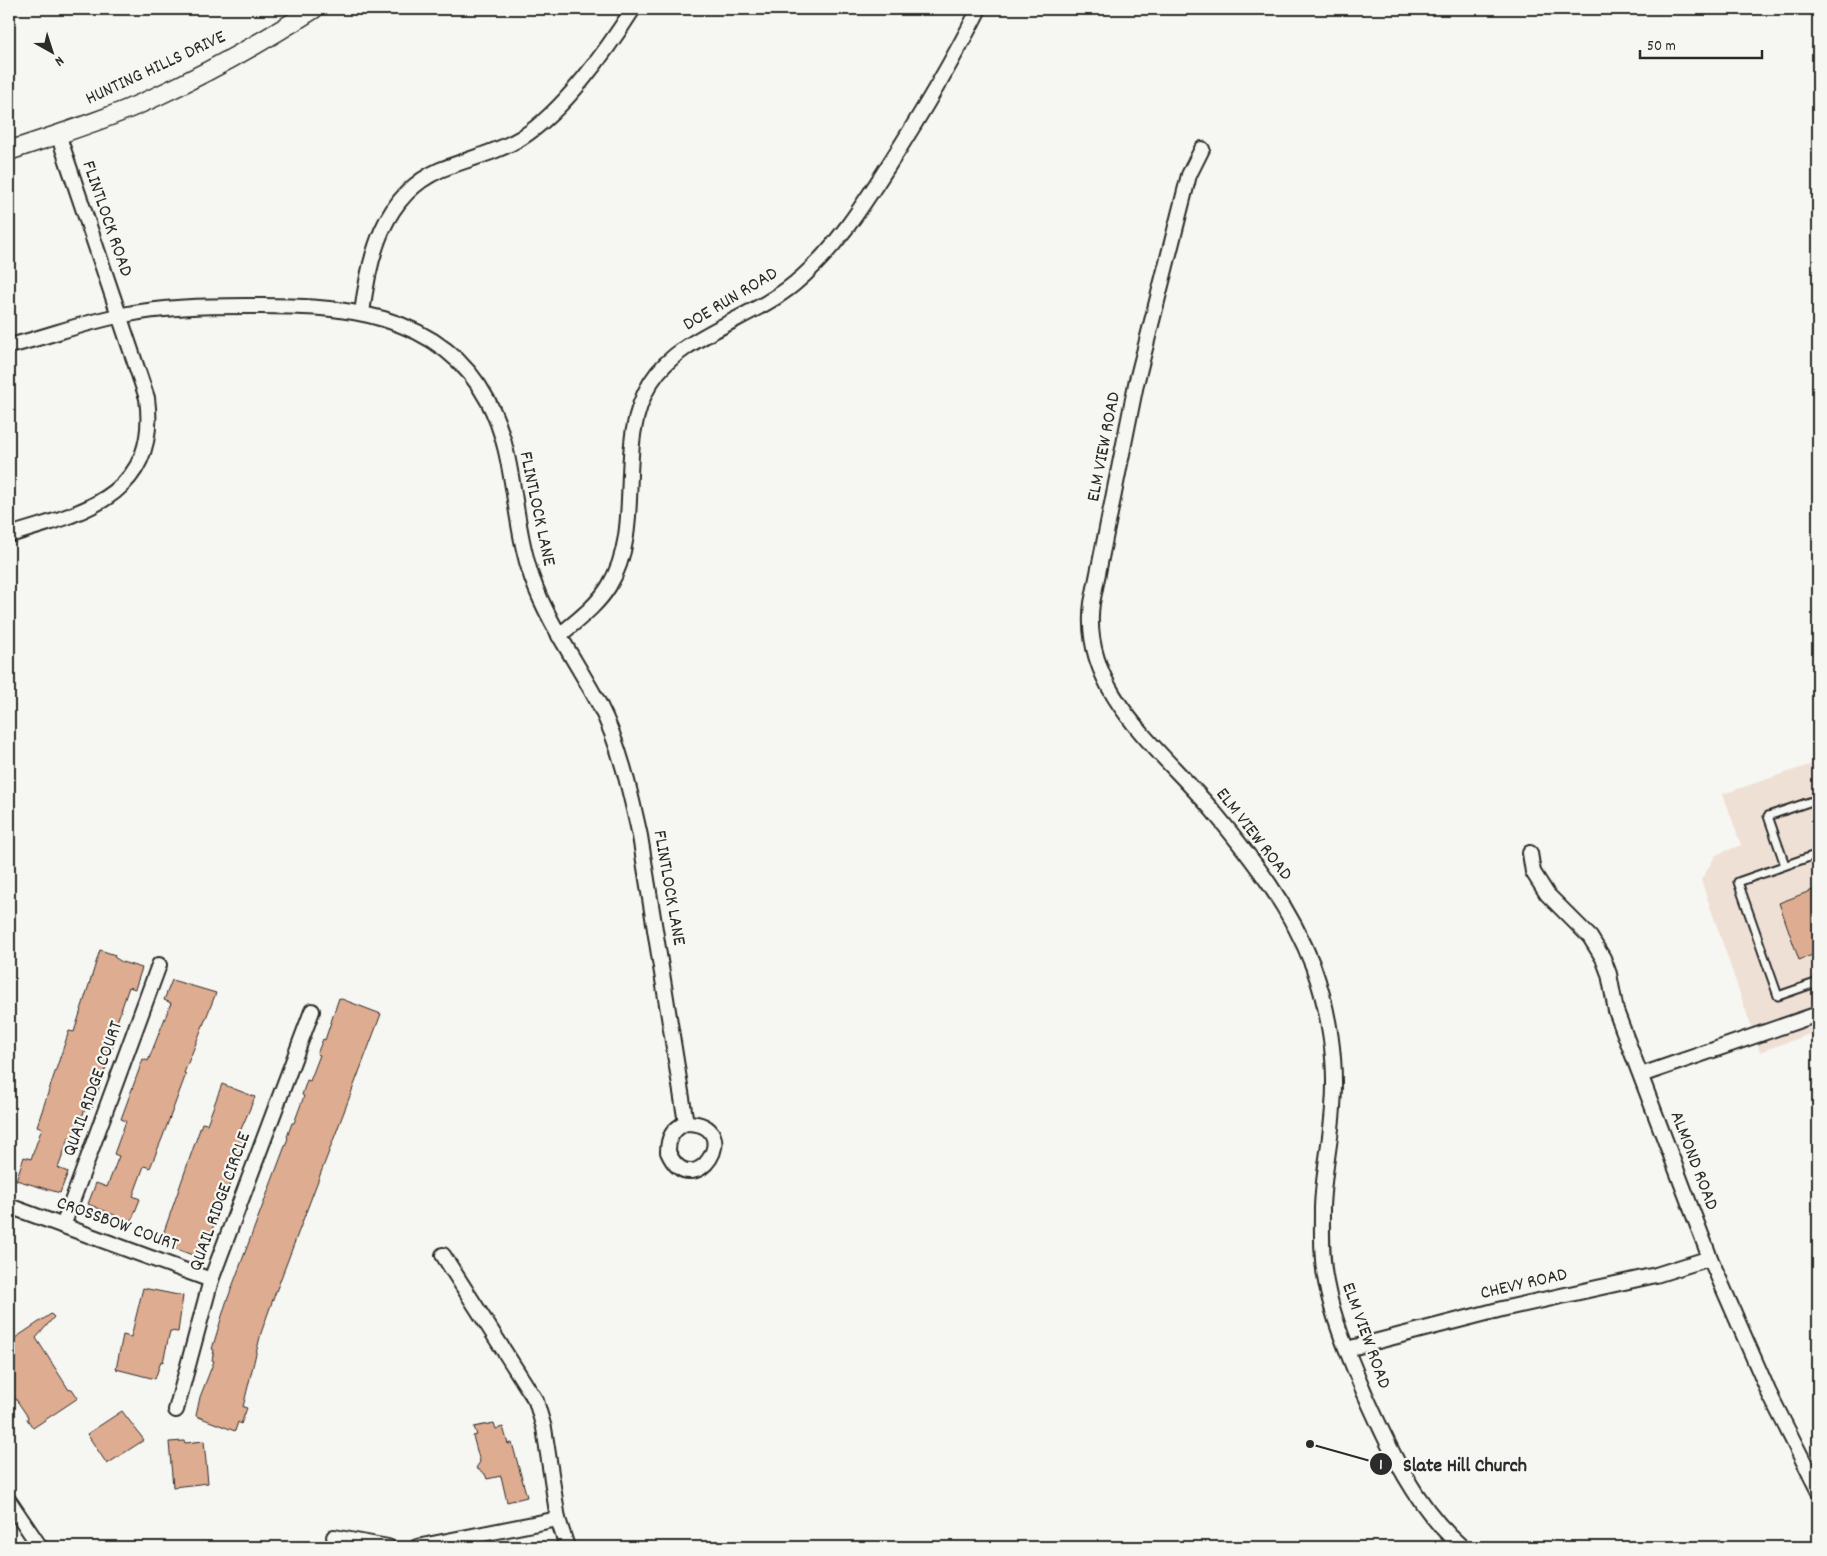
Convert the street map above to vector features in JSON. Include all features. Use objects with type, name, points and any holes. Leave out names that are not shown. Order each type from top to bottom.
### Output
[{"type":"street","name":"HUNTING HILLS DRIVE","points":[[9,151],[150,100],[208,72],[314,9]]},
{"type":"street","points":[[362,313],[372,256],[377,239],[387,218],[400,201],[423,179],[440,170],[494,151],[522,137],[543,122],[562,103],[595,62],[633,9]]},
{"type":"street","name":"DOE RUN ROAD","points":[[559,636],[596,604],[618,570],[625,546],[635,426],[642,399],[651,381],[679,353],[766,304],[793,285],[817,264],[868,197],[912,128],[958,50],[979,9]]},
{"type":"street","name":"FLINTLOCK ROAD","points":[[9,535],[93,507],[110,497],[132,472],[146,437],[148,406],[58,134]]},
{"type":"street","name":"ELM VIEW ROAD","points":[[1202,149],[1189,175],[1136,384],[1092,603],[1090,633],[1099,671],[1117,701],[1138,728],[1211,809],[1258,866],[1281,903],[1313,966],[1329,1028],[1334,1081],[1322,1205],[1325,1278],[1332,1308],[1384,1437],[1405,1476],[1429,1514],[1462,1547]]},
{"type":"street","name":"FLINTLOCK LANE","points":[[119,315],[152,310],[267,305],[322,308],[362,313],[403,325],[428,337],[447,350],[477,382],[500,426],[521,544],[532,579],[559,636],[600,705],[616,743],[630,790],[640,836],[686,1123]]},
{"type":"street","points":[[9,346],[119,315]]},
{"type":"street","name":"ALMOND ROAD","points":[[1530,853],[1533,872],[1547,894],[1590,937],[1603,958],[1609,974],[1616,1011],[1710,1258],[1769,1393],[1818,1490]]},
{"type":"street","name":"QUAIL RIDGE COURT","points":[[63,1226],[159,965]]},
{"type":"street","name":"QUAIL RIDGE CIRCLE","points":[[176,1410],[211,1280],[312,1011]]},
{"type":"street","points":[[1641,1075],[1818,1014]]},
{"type":"street","name":"CROSSBOW COURT","points":[[9,1206],[211,1280]]},
{"type":"street","points":[[442,1255],[536,1401],[544,1428],[558,1519],[567,1547]]},
{"type":"street","name":"CHEVY ROAD","points":[[1347,1349],[1502,1309],[1656,1275],[1710,1258]]},
{"type":"street","points":[[9,1501],[40,1547]]},
{"type":"street","points":[[417,1547],[558,1519]]},
{"type":"street","points":[[334,1537],[388,1547]]},
{"type":"lane","points":[[1785,865],[1768,816],[1818,799]]},
{"type":"lane","points":[[1818,854],[1738,882],[1778,996],[1818,982]]},
{"type":"shaded area","points":[[1818,762],[1818,1031],[1760,1052],[1701,880],[1716,855],[1741,845],[1723,794]]},
{"type":"building","points":[[1818,888],[1818,953],[1799,960],[1779,903]]},
{"type":"building","points":[[100,950],[115,955],[114,957],[122,962],[142,968],[135,989],[129,987],[109,1045],[113,1046],[92,1108],[86,1106],[74,1140],[69,1138],[58,1168],[68,1172],[60,1193],[16,1180],[24,1157],[31,1159],[42,1128],[37,1126],[69,1031],[74,1032]]},
{"type":"building","points":[[172,980],[216,993],[184,1073],[186,1074],[150,1168],[144,1166],[133,1196],[140,1199],[131,1222],[88,1204],[96,1183],[107,1187],[119,1156],[114,1154],[126,1121],[121,1119],[143,1059],[148,1061],[171,1003],[164,1000]]},
{"type":"building","points":[[339,998],[381,1014],[261,1333],[243,1407],[247,1408],[241,1424],[238,1422],[235,1431],[196,1416],[200,1397],[214,1361],[212,1360],[214,1350],[212,1349],[226,1303],[292,1123],[294,1123],[304,1096],[302,1095],[307,1080],[310,1081],[320,1055],[317,1054],[323,1039],[325,1040]]},
{"type":"building","points":[[222,1084],[255,1097],[238,1136],[246,1139],[228,1180],[231,1181],[226,1197],[223,1197],[209,1239],[207,1238],[198,1257],[160,1243],[202,1123],[207,1124]]},
{"type":"building","points":[[143,1288],[183,1296],[178,1332],[170,1331],[163,1362],[161,1361],[155,1379],[116,1369],[123,1335],[131,1337]]},
{"type":"building","points":[[51,1314],[54,1317],[36,1338],[69,1390],[72,1389],[78,1398],[33,1428],[27,1419],[28,1417],[9,1389],[9,1342]]},
{"type":"building","points":[[122,1411],[144,1440],[107,1464],[87,1434]]},
{"type":"building","points":[[494,1423],[496,1429],[503,1427],[508,1444],[512,1443],[527,1497],[507,1502],[501,1476],[487,1479],[485,1474],[476,1468],[480,1462],[473,1436],[477,1435],[474,1427]]},
{"type":"building","points":[[184,1441],[185,1443],[204,1441],[208,1483],[173,1487],[169,1442]]},
{"type":"place","name":"Slate Hill Church","points":[[1310,1444]]}]
